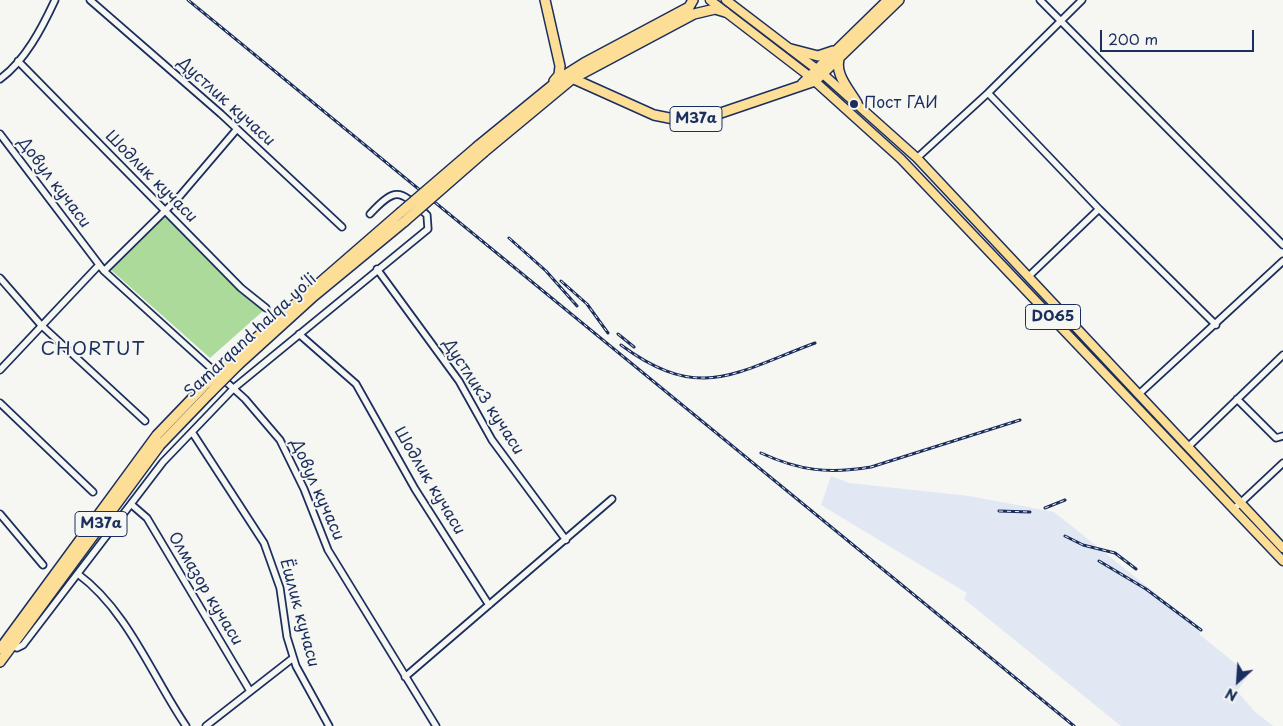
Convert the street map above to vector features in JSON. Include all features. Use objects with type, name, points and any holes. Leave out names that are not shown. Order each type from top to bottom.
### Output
[{"type":"highway","name":"M37a","points":[[544,92],[557,78],[560,66],[545,0]]},
{"type":"highway","name":"Samarqand halqa yoʻli","points":[[481,149],[562,87],[569,77],[608,49],[689,8],[693,0]]},
{"type":"highway","name":"M37a","points":[[590,88],[654,115],[679,120],[721,114],[812,79],[888,0]]},
{"type":"highway","name":"M37a","points":[[838,53],[899,0]]},
{"type":"highway","name":"Samarqand halqa yoʻli","points":[[0,649],[157,435],[235,362],[544,92],[569,77],[694,14],[715,9],[725,12]]},
{"type":"highway","points":[[791,49],[818,56],[838,53],[840,73],[857,103]]},
{"type":"highway","points":[[569,77],[590,88]]},
{"type":"highway","points":[[562,87],[574,84],[590,88]]},
{"type":"highway","name":"Samarqand halqa yoʻli","points":[[0,662],[160,445],[209,388]]},
{"type":"main road","name":"D065","points":[[710,0],[812,79],[901,159],[1283,561]]},
{"type":"main road","name":"D065","points":[[726,0],[820,71],[917,158],[1283,548]]},
{"type":"street","points":[[0,80],[18,61],[55,0]]},
{"type":"street","name":"Дустлик кучаси","points":[[90,0],[237,129],[342,227]]},
{"type":"street","points":[[1040,0],[1060,23],[1283,245]]},
{"type":"street","points":[[917,158],[988,93],[1082,0]]},
{"type":"street","name":"Шодлик кучаси","points":[[18,61],[241,288],[266,308]]},
{"type":"street","points":[[988,93],[1099,209],[1216,325]]},
{"type":"street","points":[[104,271],[179,197],[237,129]]},
{"type":"street","name":"Довул кучаси","points":[[0,134],[104,271],[234,388],[280,440],[304,489],[328,550],[436,726]]},
{"type":"street","points":[[12,646],[17,648],[23,645],[132,505],[163,462],[234,388],[377,269],[422,236],[428,229],[429,219],[407,198],[398,194],[385,197],[370,214]]},
{"type":"street","points":[[1028,277],[1099,209]]},
{"type":"street","points":[[1139,394],[1216,325],[1283,261]]},
{"type":"street","points":[[0,370],[99,265]]},
{"type":"street","name":"Дустлик3 кучаси","points":[[377,269],[459,381],[492,440],[566,540]]},
{"type":"street","points":[[0,278],[41,325],[145,421]]},
{"type":"street","name":"Шодлик кучаси","points":[[299,334],[356,384],[415,489],[489,605]]},
{"type":"street","points":[[1188,447],[1283,355]]},
{"type":"street","points":[[1238,399],[1276,438],[1283,436]]},
{"type":"street","points":[[0,403],[93,492]]},
{"type":"street","name":"Ёшлик кучаси","points":[[192,432],[264,543],[280,588],[287,637],[293,658],[329,726]]},
{"type":"street","points":[[1234,509],[1283,463]]},
{"type":"street","points":[[405,677],[612,499]]},
{"type":"street","name":"Олмазор кучаси","points":[[132,505],[147,518],[250,691]]},
{"type":"street","points":[[0,514],[43,564]]},
{"type":"street","points":[[78,574],[89,582],[125,625],[186,726]]},
{"type":"street","points":[[206,726],[293,658]]},
{"type":"shaded area","points":[[831,476],[849,483],[969,496],[1054,512],[1199,628],[1200,635],[1246,672],[1247,677],[1237,691],[1254,711],[1273,726],[1121,726],[964,599],[967,593],[821,505]]},
{"type":"green space","points":[[163,214],[263,311],[210,358],[110,269]]},
{"type":"railway","points":[[188,0],[1074,726]]},
{"type":"railway","points":[[509,238],[546,271],[577,306]]},
{"type":"railway","points":[[561,281],[587,304],[608,333]]},
{"type":"railway","points":[[618,334],[634,347]]},
{"type":"railway","points":[[621,345],[649,363],[673,373],[696,378],[717,377],[739,372],[815,343]]},
{"type":"railway","points":[[761,453],[802,467],[828,470],[856,469],[871,467],[1020,420]]},
{"type":"railway","points":[[1045,508],[1065,500]]},
{"type":"railway","points":[[999,511],[1030,512]]},
{"type":"railway","points":[[1065,536],[1083,545],[1115,553],[1136,569]]},
{"type":"railway","points":[[1099,561],[1146,589],[1201,630]]},
{"type":"place","name":"Пост ГАИ","points":[[854,104]]},
{"type":"district","name":"CHORTUT","points":[[93,350]]}]
